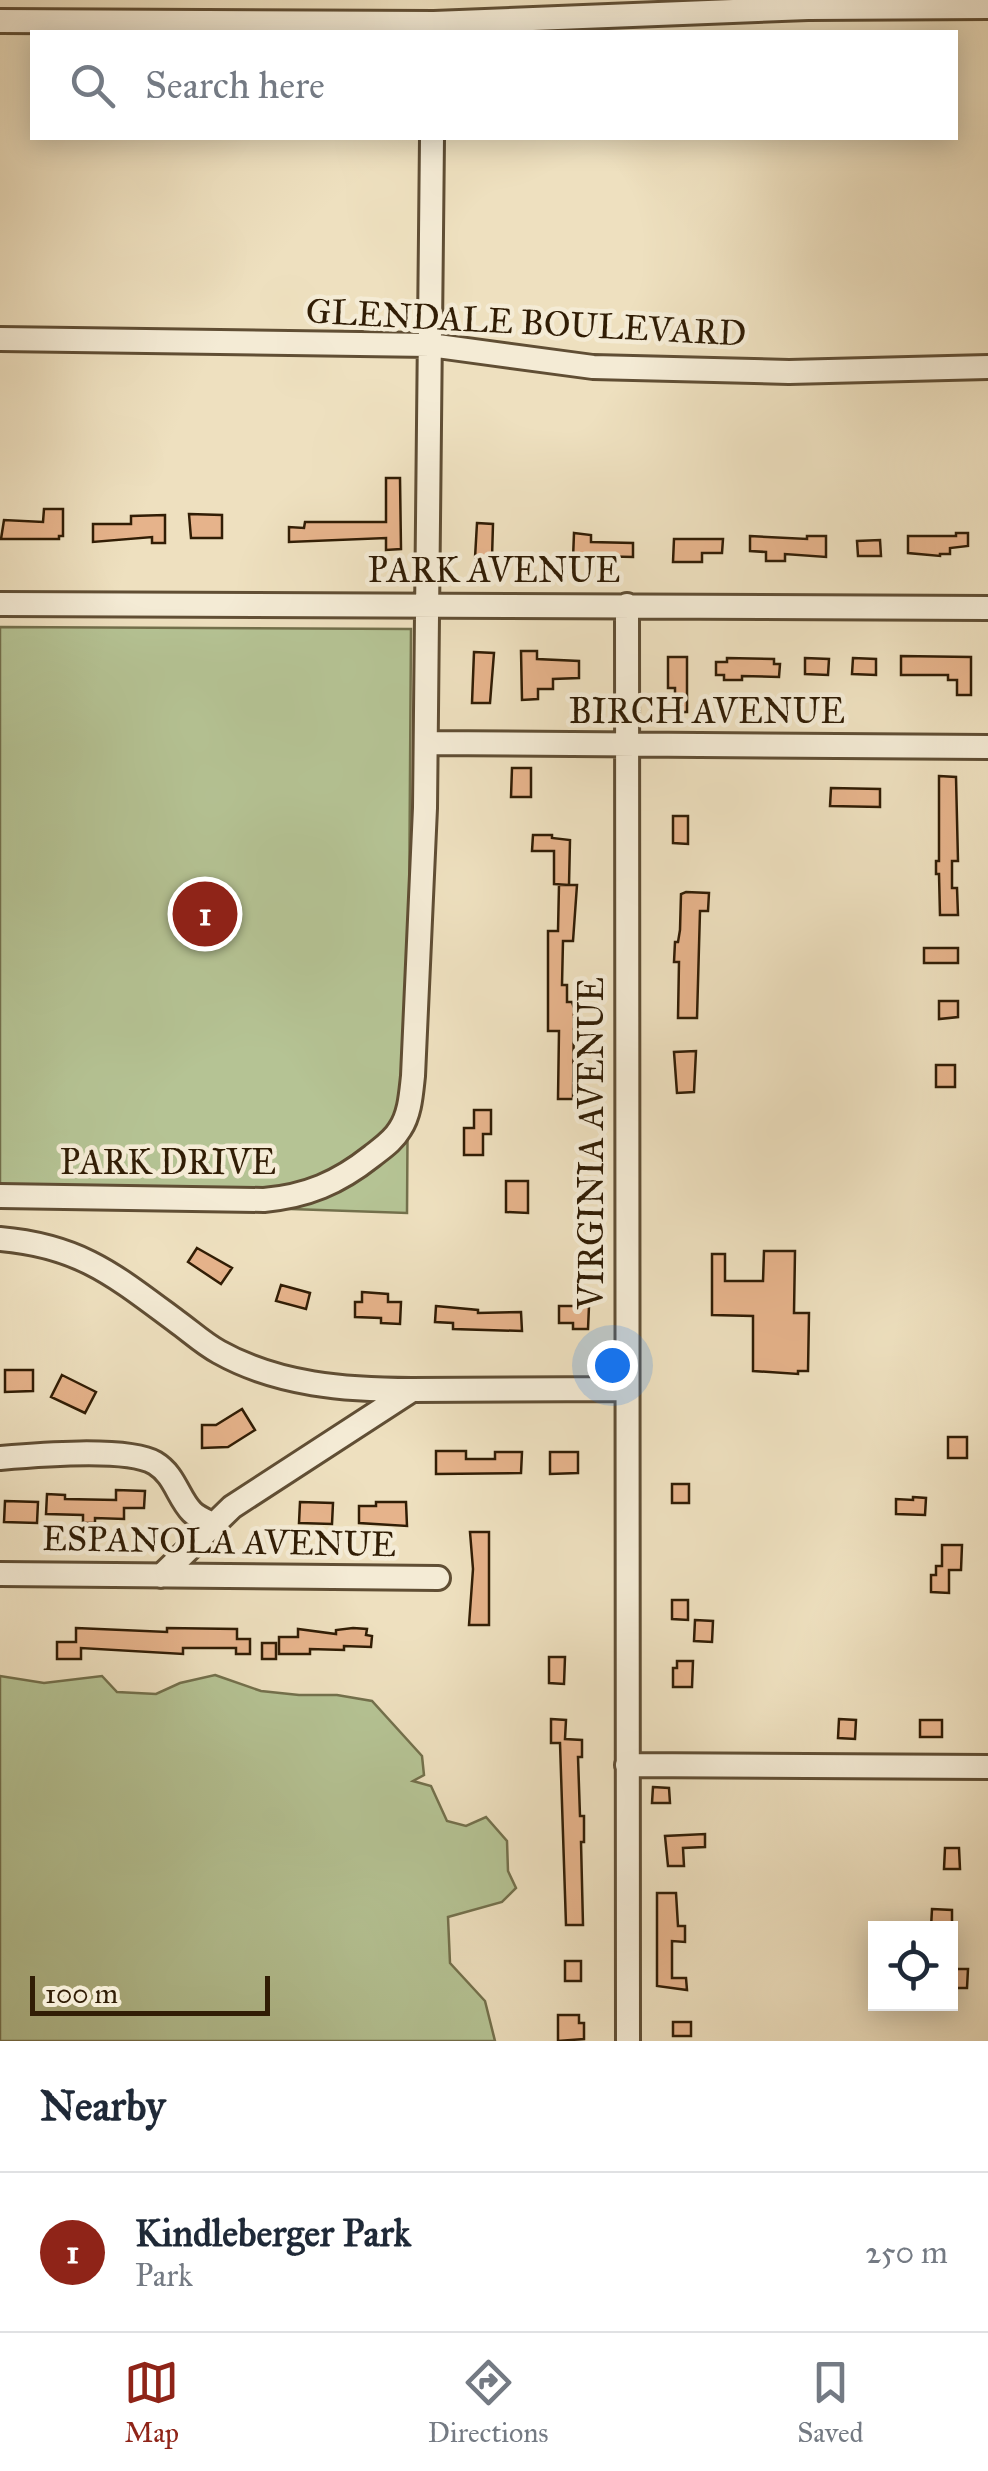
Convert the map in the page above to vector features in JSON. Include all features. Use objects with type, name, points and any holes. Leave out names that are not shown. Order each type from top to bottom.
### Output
[{"type":"street","points":[[0,22],[988,7]]},
{"type":"street","points":[[426,743],[432,140]]},
{"type":"street","name":"GLENDALE BOULEVARD","points":[[0,339],[430,345],[593,367],[789,372],[988,367]]},
{"type":"street","name":"PARK AVENUE","points":[[0,604],[988,608]]},
{"type":"street","name":"VIRGINIA AVENUE","points":[[627,605],[628,2041]]},
{"type":"street","name":"BIRCH AVENUE","points":[[426,743],[988,747]]},
{"type":"street","name":"PARK DRIVE","points":[[0,1196],[292,1197],[335,1182],[388,1143],[402,1127],[411,1098],[426,743]]},
{"type":"street","points":[[0,1239],[32,1242],[82,1257],[110,1272],[218,1352],[316,1385],[344,1390],[626,1390]]},
{"type":"street","points":[[161,1576],[232,1506],[412,1390]]},
{"type":"street","points":[[0,1458],[63,1452],[154,1462],[178,1486],[190,1511],[212,1524]]},
{"type":"street","name":"ESPANOLA AVENUE","points":[[0,1574],[438,1578]]},
{"type":"street","points":[[627,1765],[988,1767]]},
{"type":"green space","points":[[0,627],[411,629],[407,1213],[0,1199]]},
{"type":"green space","points":[[215,1675],[261,1691],[372,1701],[422,1756],[424,1775],[413,1781],[431,1786],[447,1821],[466,1826],[486,1817],[507,1841],[508,1871],[516,1888],[502,1902],[448,1917],[450,1963],[485,2001],[495,2041],[0,2041],[0,1676],[44,1683],[102,1676],[117,1692],[156,1694],[180,1683]]},
{"type":"building","points":[[386,478],[400,478],[401,549],[386,550],[386,538],[289,542],[289,527],[304,528],[305,522],[386,522]]},
{"type":"building","points":[[44,509],[63,509],[63,536],[59,539],[1,539],[4,520],[43,522]]},
{"type":"building","points":[[189,514],[222,515],[222,538],[191,538]]},
{"type":"building","points":[[165,515],[165,543],[152,543],[152,537],[93,542],[93,524],[131,524],[131,516]]},
{"type":"building","points":[[477,523],[493,524],[492,558],[475,558]]},
{"type":"building","points":[[574,533],[591,535],[591,542],[633,543],[633,557],[573,559]]},
{"type":"building","points":[[968,533],[968,546],[950,548],[950,554],[940,556],[908,553],[908,536]]},
{"type":"building","points":[[750,536],[826,536],[826,557],[785,554],[785,561],[766,561],[766,552],[750,551]]},
{"type":"building","points":[[674,539],[723,539],[722,553],[702,553],[702,562],[673,562]]},
{"type":"building","points":[[880,540],[881,556],[858,556],[857,541]]},
{"type":"building","points":[[521,651],[537,651],[537,659],[579,661],[579,678],[553,679],[553,689],[538,689],[538,699],[522,700]]},
{"type":"building","points":[[474,652],[494,653],[490,703],[472,703]]},
{"type":"building","points":[[901,656],[971,657],[971,695],[957,695],[957,680],[948,680],[948,675],[901,675]]},
{"type":"building","points":[[668,657],[687,657],[687,712],[675,712],[675,688],[668,688]]},
{"type":"building","points":[[727,658],[774,659],[774,664],[780,664],[779,677],[742,676],[742,680],[724,680],[724,675],[716,675],[716,662],[727,662]]},
{"type":"building","points":[[805,658],[829,659],[828,675],[805,674]]},
{"type":"building","points":[[853,658],[876,659],[876,675],[852,674]]},
{"type":"building","points":[[512,768],[531,768],[531,797],[511,797]]},
{"type":"building","points":[[939,776],[956,777],[958,861],[952,861],[952,888],[957,888],[958,915],[940,915],[936,874]]},
{"type":"building","points":[[831,788],[880,789],[880,807],[830,806]]},
{"type":"building","points":[[673,816],[688,816],[688,844],[673,843]]},
{"type":"building","points":[[533,835],[570,840],[569,885],[554,884],[554,851],[532,851]]},
{"type":"building","points":[[559,885],[577,885],[573,941],[563,941],[562,985],[567,985],[567,1002],[572,1002],[574,1008],[573,1099],[558,1099],[559,1031],[548,1031],[548,931],[558,931]]},
{"type":"building","points":[[709,893],[708,911],[700,911],[697,1018],[678,1018],[679,962],[674,962],[675,942],[680,930],[681,894]]},
{"type":"building","points":[[924,948],[958,948],[958,963],[924,963]]},
{"type":"building","points":[[939,1001],[958,1001],[958,1017],[939,1019]]},
{"type":"building","points":[[696,1051],[694,1092],[677,1093],[674,1052]]},
{"type":"building","points":[[936,1065],[955,1065],[955,1087],[936,1087]]},
{"type":"building","points":[[474,1110],[491,1110],[491,1134],[483,1134],[483,1155],[464,1155],[464,1128],[474,1128]]},
{"type":"building","points":[[506,1181],[528,1181],[528,1213],[506,1212]]},
{"type":"building","points":[[197,1248],[232,1268],[221,1284],[188,1262]]},
{"type":"building","points":[[764,1251],[795,1251],[794,1313],[809,1313],[808,1371],[753,1371],[753,1316],[712,1315],[712,1254],[725,1254],[725,1281],[763,1281]]},
{"type":"building","points":[[281,1285],[310,1293],[306,1309],[276,1301]]},
{"type":"building","points":[[362,1292],[388,1294],[388,1302],[401,1302],[400,1324],[381,1323],[381,1318],[355,1317],[355,1302],[362,1302]]},
{"type":"building","points":[[436,1306],[478,1313],[521,1312],[522,1331],[453,1329],[453,1323],[435,1322]]},
{"type":"building","points":[[559,1306],[589,1306],[588,1329],[573,1329],[573,1323],[559,1323]]},
{"type":"building","points":[[5,1370],[33,1370],[33,1391],[5,1392]]},
{"type":"building","points":[[62,1375],[96,1392],[85,1413],[51,1397]]},
{"type":"building","points":[[242,1409],[255,1430],[228,1447],[202,1448],[202,1425],[216,1425]]},
{"type":"building","points":[[948,1437],[967,1437],[967,1458],[948,1458]]},
{"type":"building","points":[[436,1451],[466,1451],[466,1459],[495,1459],[495,1452],[522,1452],[521,1473],[436,1474]]},
{"type":"building","points":[[550,1452],[578,1452],[578,1473],[550,1474]]},
{"type":"building","points":[[672,1484],[689,1484],[689,1503],[672,1503]]},
{"type":"building","points":[[116,1490],[145,1491],[144,1508],[124,1508],[124,1519],[95,1518],[95,1523],[83,1523],[83,1515],[46,1514],[47,1494],[65,1495],[65,1499],[116,1500]]},
{"type":"building","points":[[926,1498],[925,1515],[896,1514],[896,1499]]},
{"type":"building","points":[[5,1501],[38,1502],[37,1523],[4,1522]]},
{"type":"building","points":[[300,1502],[333,1503],[332,1524],[299,1523]]},
{"type":"building","points":[[376,1502],[406,1502],[407,1526],[359,1523],[359,1506],[376,1506]]},
{"type":"building","points":[[470,1532],[489,1532],[489,1625],[469,1625],[473,1569]]},
{"type":"building","points":[[942,1545],[962,1545],[961,1570],[949,1570],[949,1593],[931,1592],[931,1575],[936,1575],[936,1566],[942,1566]]},
{"type":"building","points":[[672,1600],[688,1600],[688,1620],[672,1619]]},
{"type":"building","points":[[695,1620],[713,1621],[712,1642],[694,1641]]},
{"type":"building","points":[[76,1628],[167,1632],[167,1628],[237,1629],[237,1639],[250,1639],[250,1654],[236,1654],[236,1648],[183,1648],[183,1654],[81,1648],[81,1659],[57,1659],[57,1642],[76,1642]]},
{"type":"building","points":[[298,1629],[336,1634],[336,1630],[367,1629],[366,1635],[372,1636],[371,1647],[344,1646],[344,1650],[310,1649],[310,1654],[279,1654],[279,1637],[298,1637]]},
{"type":"building","points":[[262,1643],[276,1643],[276,1659],[262,1659]]},
{"type":"building","points":[[549,1657],[565,1657],[564,1684],[549,1683]]},
{"type":"building","points":[[677,1661],[693,1661],[692,1687],[673,1687]]},
{"type":"building","points":[[551,1719],[566,1720],[565,1739],[582,1740],[582,1757],[578,1757],[580,1816],[584,1816],[583,1925],[566,1925],[560,1743],[551,1743]]},
{"type":"building","points":[[839,1719],[856,1720],[855,1739],[838,1738]]},
{"type":"building","points":[[920,1720],[942,1720],[942,1737],[920,1737]]},
{"type":"building","points":[[653,1787],[669,1788],[670,1803],[652,1803]]},
{"type":"building","points":[[705,1834],[705,1847],[683,1848],[684,1866],[668,1866],[665,1836]]},
{"type":"building","points":[[945,1848],[959,1848],[960,1869],[944,1869]]},
{"type":"building","points":[[657,1893],[676,1893],[678,1926],[685,1926],[685,1942],[672,1941],[672,1978],[686,1978],[687,1990],[657,1986]]},
{"type":"building","points":[[932,1909],[952,1910],[952,1921],[931,1921]]},
{"type":"building","points":[[565,1961],[581,1961],[581,1981],[565,1981]]},
{"type":"building","points":[[958,1969],[968,1969],[967,1988],[958,1988]]},
{"type":"building","points":[[558,2015],[579,2015],[579,2023],[584,2023],[584,2039],[558,2041]]},
{"type":"building","points":[[673,2022],[691,2022],[691,2036],[673,2036]]},
{"type":"place","name":"Kindleberger Park","points":[[205,914]]}]
